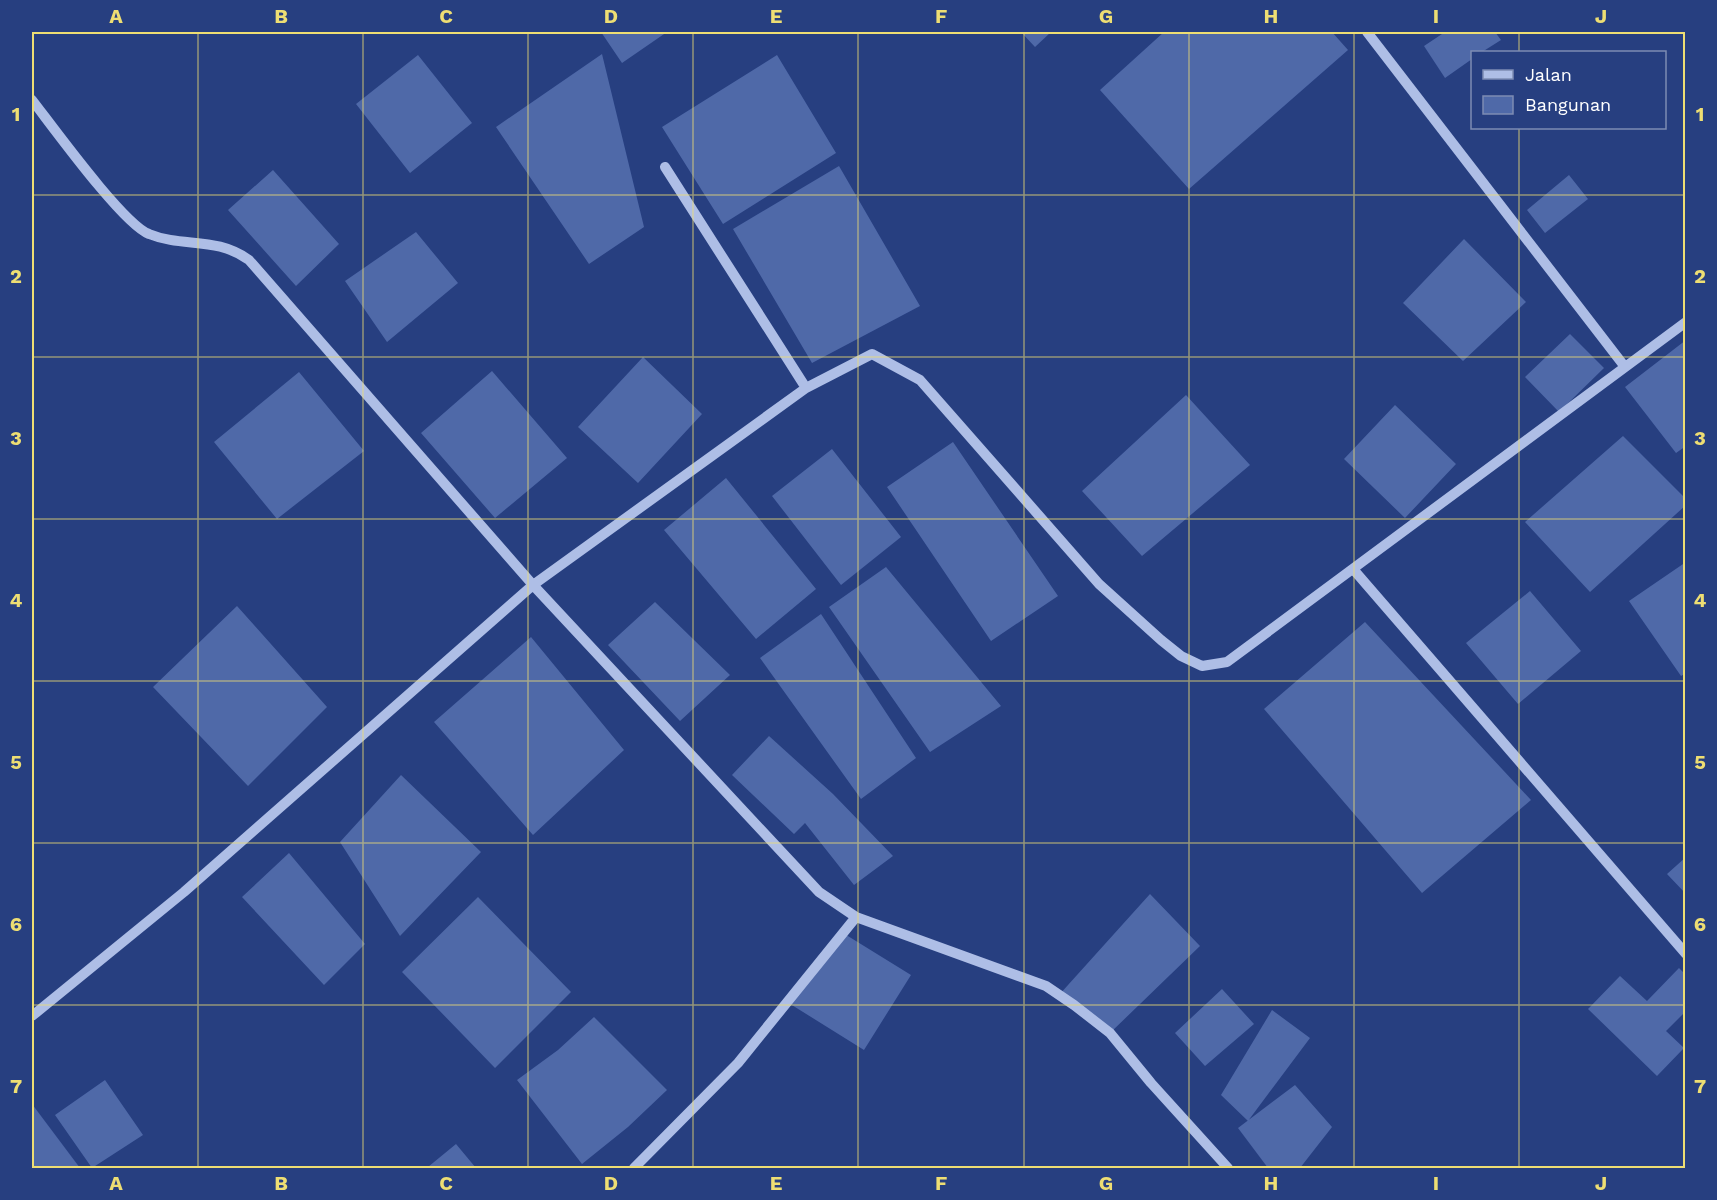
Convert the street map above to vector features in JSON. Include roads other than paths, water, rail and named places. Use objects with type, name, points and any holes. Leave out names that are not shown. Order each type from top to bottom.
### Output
[{"type":"street","points":[[1366,32],[1625,367]]},
{"type":"street","points":[[32,100],[132,224],[159,238],[221,245],[249,260],[533,585],[819,892],[856,917],[1046,986],[1110,1033],[1228,1168]]},
{"type":"street","points":[[665,167],[807,388]]},
{"type":"street","points":[[32,1016],[184,892],[533,585],[807,388],[872,354],[920,380],[1099,584],[1181,656],[1202,666],[1227,662],[1686,322]]},
{"type":"street","points":[[1353,569],[1686,954]]},
{"type":"street","points":[[634,1168],[738,1063],[856,917]]}]
